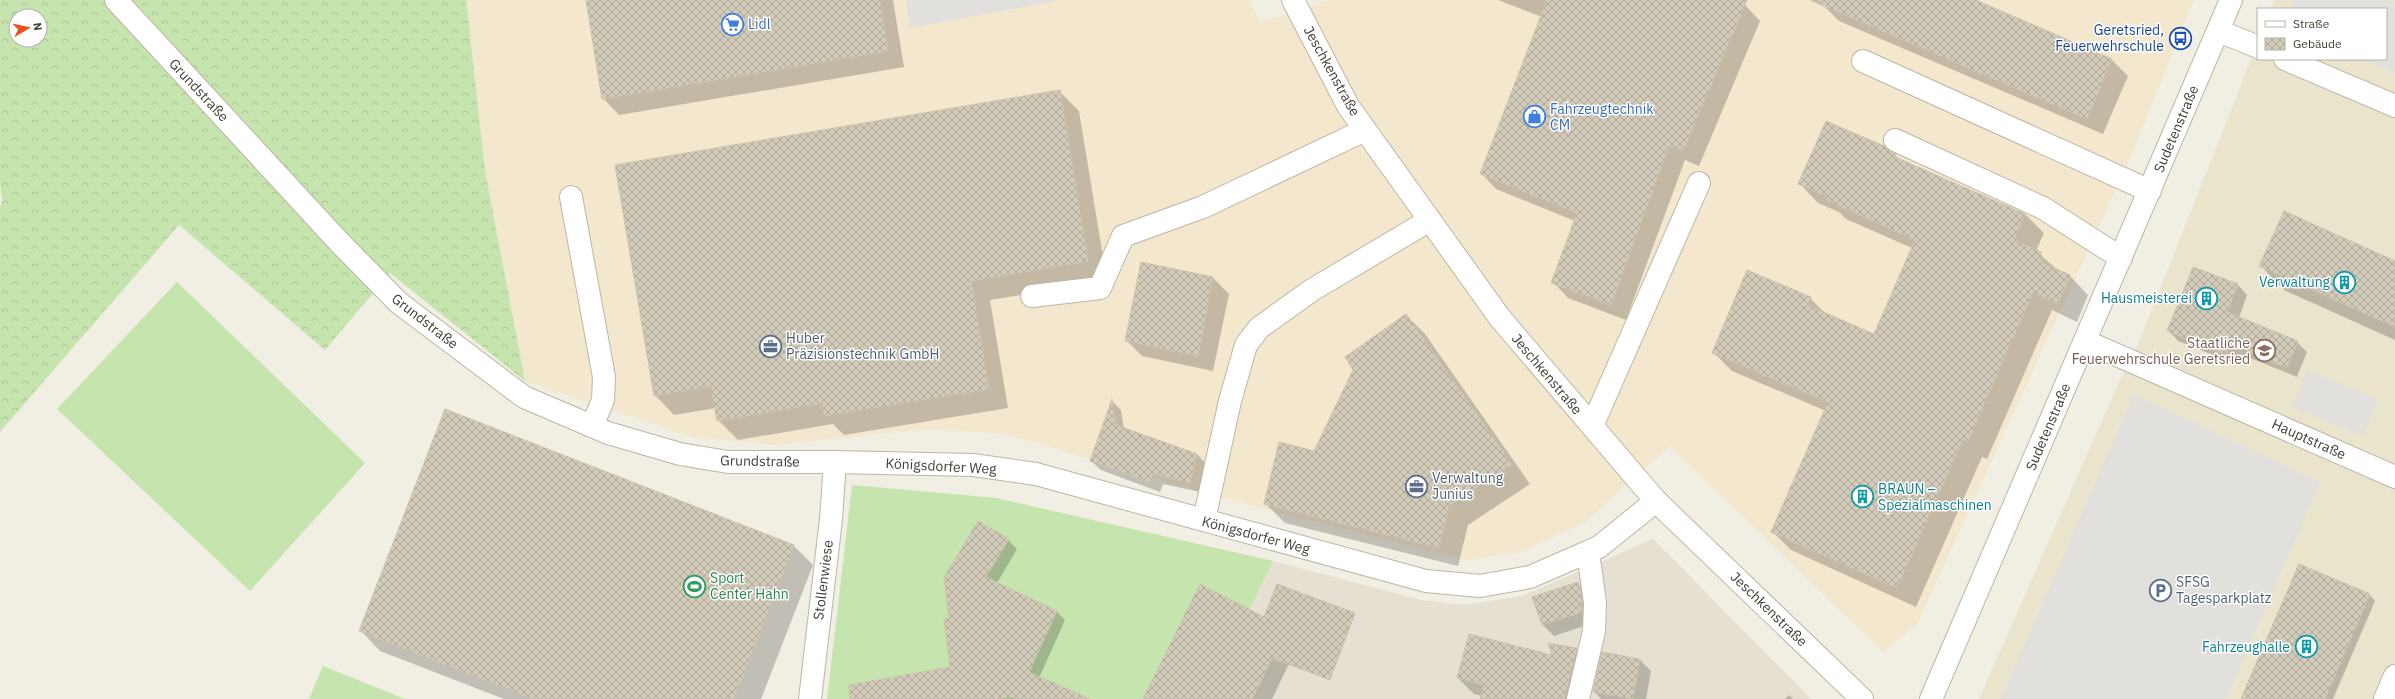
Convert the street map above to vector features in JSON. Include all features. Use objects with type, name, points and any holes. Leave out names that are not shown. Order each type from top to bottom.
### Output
[{"type":"street","name":"Grundstraße","points":[[116,0],[341,244],[399,303],[524,397],[608,433],[680,454],[728,462],[835,462]]},
{"type":"street","name":"Jeschkenstraße","points":[[1293,0],[1348,106],[1500,318],[1656,501],[1862,699]]},
{"type":"street","name":"Sudetenstraße","points":[[1931,699],[2231,0]]},
{"type":"street","points":[[2219,31],[2257,47]]},
{"type":"street","points":[[2286,60],[2395,106]]},
{"type":"street","points":[[1863,61],[2150,190]]},
{"type":"street","points":[[1032,296],[1100,288],[1123,236],[1203,207],[1365,130]]},
{"type":"street","points":[[1895,140],[2043,208],[2121,258]]},
{"type":"street","points":[[1592,426],[1699,183]]},
{"type":"street","points":[[571,197],[604,377],[603,400],[592,426]]},
{"type":"street","points":[[1204,520],[1230,401],[1246,346],[1258,328],[1312,290],[1430,220]]},
{"type":"street","name":"Hauptstraße","points":[[2085,341],[2395,477]]},
{"type":"street","name":"Königsdorfer Weg","points":[[835,462],[973,465],[1036,474],[1426,581],[1480,586],[1530,577],[1599,547],[1656,501]]},
{"type":"street","name":"Stollenwiese","points":[[810,699],[831,519],[835,462]]},
{"type":"street","points":[[1578,699],[1594,631],[1596,603],[1588,552]]},
{"type":"street","points":[[2385,699],[2395,676]]},
{"type":"shaded area","points":[[466,0],[1249,0],[1260,23],[1330,0],[2194,0],[2132,154],[1917,624],[1883,652],[1670,446],[1584,523],[1521,552],[1467,560],[1234,501],[1005,434],[927,429],[775,445],[693,437],[525,381],[485,171]]},
{"type":"shaded area","points":[[906,0],[1062,0],[910,28]]},
{"type":"shaded area","name":"Staatliche Feuerwehrschule Geretsried","points":[[2274,0],[2395,0],[2395,699],[1979,699],[2119,382],[2139,342],[2257,45],[2257,60],[2387,60],[2387,8],[2271,8]]},
{"type":"shaded area","points":[[2295,0],[2388,0],[2395,2],[2395,73],[2363,60],[2387,60],[2387,8],[2291,8]]},
{"type":"shaded area","points":[[2307,370],[2378,399],[2363,436],[2292,407]]},
{"type":"shaded area","name":"SFSG Tagesparkplatz","points":[[2134,394],[2320,482],[2226,699],[2001,699]]},
{"type":"shaded area","points":[[1653,539],[1811,699],[1206,699],[1273,561],[1421,600],[1464,605],[1522,596]]},
{"type":"green space","points":[[0,0],[466,0],[485,171],[525,381],[390,273],[325,350],[179,225],[0,432],[0,207],[2,201],[0,181]]},
{"type":"green space","points":[[177,282],[365,463],[250,591],[57,409]]},
{"type":"green space","points":[[852,485],[996,498],[1273,561],[1206,699],[827,699]]},
{"type":"green space","points":[[323,666],[405,699],[309,699]]},
{"type":"building","points":[[586,0],[880,0],[888,51],[602,99]]},
{"type":"building","points":[[1547,0],[1747,0],[1683,151],[1669,146],[1611,305],[1551,283],[1577,213],[1480,174]]},
{"type":"building","points":[[1810,0],[1976,0],[2112,59],[2087,119]]},
{"type":"building","points":[[1060,90],[1088,261],[971,281],[989,389],[824,416],[822,403],[717,421],[711,386],[654,396],[615,165]]},
{"type":"building","points":[[1826,121],[1884,146],[1896,154],[1895,157],[2025,214],[2014,240],[2041,252],[2041,262],[2070,275],[2058,304],[2033,292],[1968,441],[1963,439],[1897,588],[1771,532],[1828,402],[1712,353],[1747,270],[1811,297],[1807,305],[1874,334],[1915,240],[1826,200],[1828,197],[1798,184]]},
{"type":"building","name":"Verwaltung","points":[[2284,211],[2395,261],[2395,327],[2259,266]]},
{"type":"building","points":[[1141,262],[1213,277],[1198,356],[1125,341]]},
{"type":"building","name":"Hausmeisterei","points":[[2193,267],[2238,284],[2227,312],[2298,341],[2287,368],[2230,344],[2226,355],[2167,331]]},
{"type":"building","points":[[1406,314],[1512,464],[1449,506],[1439,548],[1264,504],[1279,442],[1314,451],[1353,370],[1345,357]]},
{"type":"building","points":[[1112,399],[1116,425],[1197,454],[1190,483],[1153,474],[1150,482],[1090,461]]},
{"type":"building","points":[[445,409],[794,545],[734,699],[533,699],[359,631]]},
{"type":"building","points":[[978,521],[1009,539],[986,577],[1057,611],[1029,672],[1090,699],[1016,699],[1012,697],[997,699],[850,699],[849,685],[950,667],[944,619],[949,618],[944,578]]},
{"type":"building","name":"Fahrzeughalle","points":[[2299,564],[2370,594],[2325,699],[2241,699]]},
{"type":"building","points":[[1578,582],[1581,591],[1582,612],[1542,625],[1532,597]]},
{"type":"building","points":[[1200,584],[1264,617],[1277,584],[1355,613],[1330,680],[1272,658],[1252,699],[1143,699]]},
{"type":"building","points":[[1469,634],[1552,655],[1548,643],[1577,648],[1564,699],[1480,699],[1484,685],[1457,678]]},
{"type":"building","points":[[1602,652],[1640,659],[1633,699],[1593,692]]},
{"type":"place","name":"Lidl","points":[[732,24]]},
{"type":"place","name":"Geretsried, Feuerwehrschule","points":[[2180,38]]},
{"type":"place","name":"Fahrzeugtechnik CM","points":[[1535,117]]},
{"type":"place","name":"Verwaltung","points":[[2345,282]]},
{"type":"place","name":"Hausmeisterei","points":[[2207,298]]},
{"type":"place","name":"Huber Präzisionstechnik GmbH","points":[[771,346]]},
{"type":"place","name":"Staatliche Feuerwehrschule Geretsried","points":[[2265,351]]},
{"type":"place","name":"Verwaltung Junius","points":[[1417,486]]},
{"type":"place","name":"BRAUN – Spezialmaschinen","points":[[1862,497]]},
{"type":"place","name":"Sport Center Hahn","points":[[694,586]]},
{"type":"place","name":"SFSG Tagesparkplatz","points":[[2161,590]]},
{"type":"place","name":"Fahrzeughalle","points":[[2306,647]]}]
